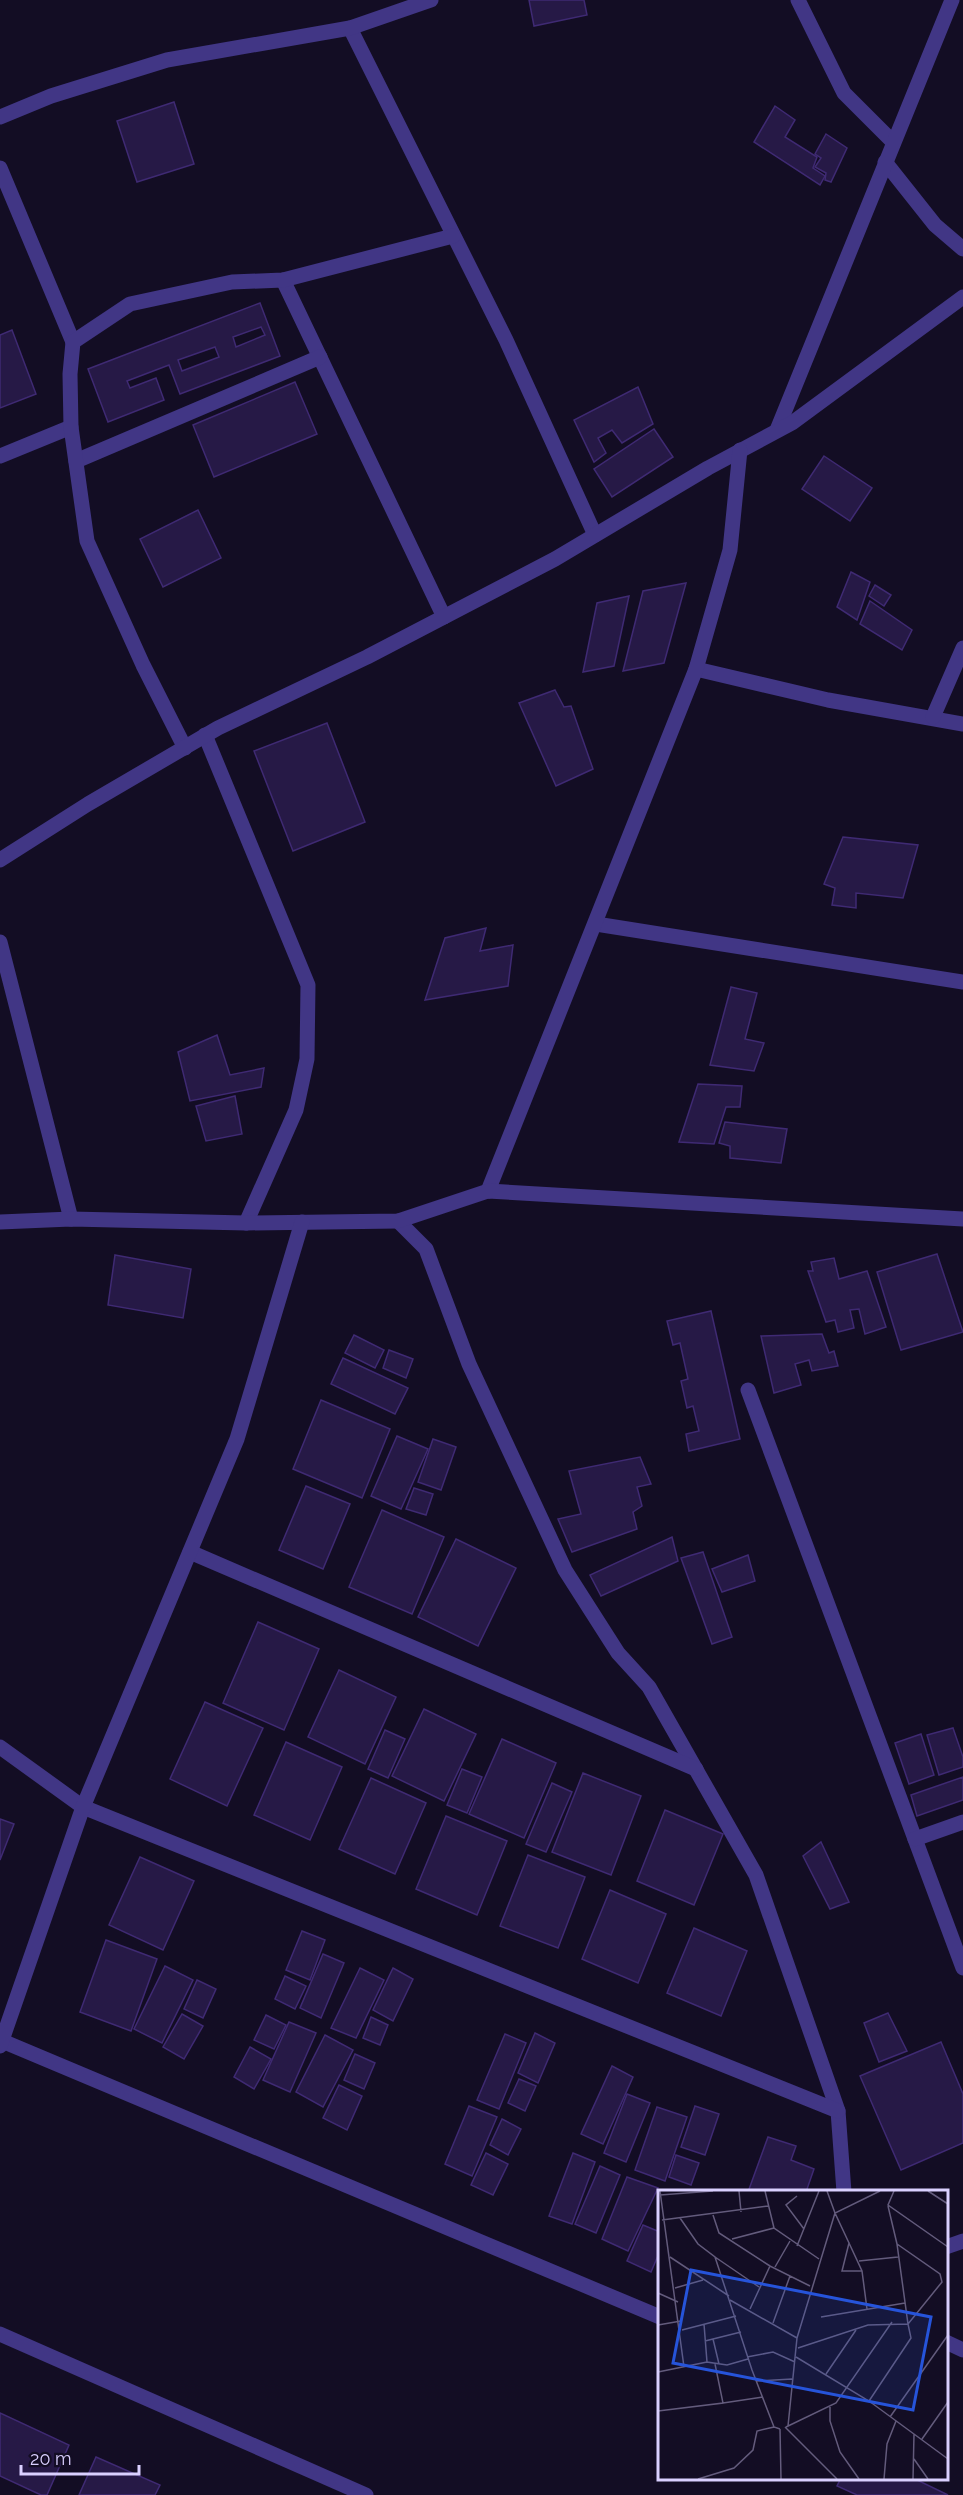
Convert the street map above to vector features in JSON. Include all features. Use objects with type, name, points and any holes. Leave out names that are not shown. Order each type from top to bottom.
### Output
[{"type":"street","points":[[0,117],[51,96],[167,60],[350,28],[431,0]]},
{"type":"street","points":[[798,0],[844,93],[893,142]]},
{"type":"street","points":[[777,430],[952,0]]},
{"type":"street","points":[[350,28],[506,340],[595,535]]},
{"type":"street","points":[[885,162],[935,225],[963,249]]},
{"type":"street","points":[[0,168],[73,342],[70,374],[70,427],[87,541],[143,665],[185,748]]},
{"type":"street","points":[[73,342],[130,304],[232,282],[283,280],[453,236]]},
{"type":"street","points":[[283,280],[444,617]]},
{"type":"street","points":[[0,860],[88,804],[205,735],[367,657],[555,559],[740,450],[792,423],[963,297]]},
{"type":"street","points":[[76,461],[320,357]]},
{"type":"street","points":[[0,456],[70,427]]},
{"type":"street","points":[[488,1191],[696,669],[730,550],[740,450]]},
{"type":"street","points":[[933,717],[963,648]]},
{"type":"street","points":[[696,669],[828,700],[963,724]]},
{"type":"street","points":[[205,735],[308,985],[307,1059],[296,1110],[246,1223]]},
{"type":"street","points":[[596,924],[963,982]]},
{"type":"street","points":[[0,942],[71,1219]]},
{"type":"street","points":[[0,1222],[71,1219],[246,1223],[398,1221],[488,1191],[963,1220]]},
{"type":"street","points":[[398,1221],[426,1249],[469,1364],[565,1570],[618,1653],[649,1687],[756,1875],[838,2111],[844,2190]]},
{"type":"street","points":[[302,1222],[237,1439],[83,1807],[1,2044],[658,2316]]},
{"type":"street","points":[[748,1390],[963,1968]]},
{"type":"street","points":[[190,1552],[696,1770]]},
{"type":"street","points":[[0,1747],[83,1807],[838,2111]]},
{"type":"street","points":[[915,1839],[963,1822]]},
{"type":"street","points":[[948,2246],[963,2241]]},
{"type":"street","points":[[0,2334],[366,2495]]},
{"type":"street","points":[[948,2343],[963,2350]]},
{"type":"building","points":[[529,0],[584,0],[587,15],[534,26]]},
{"type":"building","points":[[174,102],[194,164],[137,182],[117,121]]},
{"type":"building","points":[[775,106],[795,120],[785,137],[817,157],[813,168],[825,176],[820,185],[754,142]]},
{"type":"building","points":[[826,134],[847,148],[831,182],[825,180],[826,173],[815,167],[821,158],[815,154]]},
{"type":"building","points":[[260,303],[280,356],[180,394],[169,365],[127,381],[130,388],[156,378],[164,400],[108,422],[88,369]],"holes":[[[261,327],[265,335],[236,347],[233,337]],[[215,347],[219,357],[182,371],[178,360]]]},
{"type":"building","points":[[12,330],[36,394],[0,408],[0,335]]},
{"type":"building","points":[[295,382],[317,434],[214,477],[193,425]]},
{"type":"building","points":[[638,387],[653,424],[622,443],[612,430],[598,438],[606,453],[594,462],[574,420]]},
{"type":"building","points":[[654,429],[673,457],[612,497],[594,469]]},
{"type":"building","points":[[824,456],[872,488],[850,521],[802,489]]},
{"type":"building","points":[[198,510],[221,558],[163,587],[140,539]]},
{"type":"building","points":[[851,572],[870,582],[857,620],[837,607]]},
{"type":"building","points":[[686,583],[664,663],[623,671],[643,591]]},
{"type":"building","points":[[875,585],[891,595],[884,606],[869,596]]},
{"type":"building","points":[[629,596],[614,666],[583,672],[597,603]]},
{"type":"building","points":[[870,601],[912,630],[902,650],[860,624]]},
{"type":"building","points":[[555,690],[564,707],[571,706],[593,769],[556,786],[519,703]]},
{"type":"building","points":[[327,723],[365,822],[293,851],[254,751]]},
{"type":"building","points":[[843,837],[918,845],[903,898],[856,893],[856,908],[832,905],[835,888],[824,884]]},
{"type":"building","points":[[486,928],[480,951],[513,945],[508,986],[425,1000],[445,938]]},
{"type":"building","points":[[731,987],[757,993],[745,1039],[764,1043],[754,1071],[710,1065]]},
{"type":"building","points":[[217,1035],[230,1075],[264,1068],[261,1087],[190,1101],[178,1052]]},
{"type":"building","points":[[698,1084],[742,1086],[740,1107],[726,1107],[714,1144],[679,1142]]},
{"type":"building","points":[[235,1096],[242,1134],[206,1141],[196,1106]]},
{"type":"building","points":[[725,1122],[787,1129],[781,1163],[730,1158],[730,1146],[719,1143]]},
{"type":"building","points":[[937,1254],[963,1332],[901,1350],[877,1272]]},
{"type":"building","points":[[115,1255],[191,1269],[183,1318],[108,1305]]},
{"type":"building","points":[[834,1258],[839,1279],[867,1271],[886,1327],[865,1334],[859,1309],[850,1310],[854,1328],[838,1332],[835,1320],[826,1322],[808,1271],[813,1271],[811,1262]]},
{"type":"building","points":[[711,1311],[740,1439],[689,1451],[686,1434],[699,1431],[693,1406],[687,1408],[681,1381],[688,1379],[680,1343],[673,1345],[667,1321]]},
{"type":"building","points":[[822,1334],[829,1353],[834,1351],[838,1366],[812,1371],[809,1360],[795,1364],[801,1385],[774,1393],[761,1336]]},
{"type":"building","points":[[354,1335],[384,1350],[375,1368],[345,1353]]},
{"type":"building","points":[[389,1350],[413,1359],[406,1378],[383,1368]]},
{"type":"building","points":[[343,1358],[408,1388],[395,1414],[331,1384]]},
{"type":"building","points":[[321,1400],[390,1429],[362,1498],[293,1469]]},
{"type":"building","points":[[397,1436],[428,1449],[401,1509],[371,1496]]},
{"type":"building","points":[[433,1439],[456,1447],[441,1490],[418,1482]]},
{"type":"building","points":[[640,1457],[651,1484],[637,1487],[642,1506],[633,1512],[637,1529],[572,1552],[558,1519],[581,1514],[569,1471]]},
{"type":"building","points":[[306,1486],[350,1504],[323,1569],[279,1550]]},
{"type":"building","points":[[414,1488],[433,1494],[426,1515],[406,1509]]},
{"type":"building","points":[[382,1510],[444,1537],[412,1614],[349,1587]]},
{"type":"building","points":[[672,1537],[678,1561],[601,1596],[590,1575]]},
{"type":"building","points":[[456,1539],[516,1568],[478,1646],[418,1617]]},
{"type":"building","points":[[703,1552],[732,1637],[712,1644],[681,1558]]},
{"type":"building","points":[[748,1555],[755,1581],[722,1592],[712,1569]]},
{"type":"building","points":[[258,1622],[319,1649],[284,1730],[223,1703]]},
{"type":"building","points":[[339,1670],[396,1697],[365,1764],[308,1737]]},
{"type":"building","points":[[205,1702],[263,1728],[227,1806],[170,1779]]},
{"type":"building","points":[[424,1709],[476,1734],[444,1801],[392,1776]]},
{"type":"building","points":[[953,1728],[963,1757],[963,1767],[939,1775],[927,1735]]},
{"type":"building","points":[[385,1730],[405,1739],[388,1778],[368,1769]]},
{"type":"building","points":[[921,1734],[934,1775],[909,1784],[895,1743]]},
{"type":"building","points":[[502,1739],[556,1763],[524,1838],[469,1814]]},
{"type":"building","points":[[286,1742],[342,1767],[310,1840],[254,1815]]},
{"type":"building","points":[[462,1769],[482,1777],[467,1813],[447,1805]]},
{"type":"building","points":[[583,1773],[641,1796],[611,1875],[552,1852]]},
{"type":"building","points":[[963,1777],[963,1800],[917,1816],[911,1795]]},
{"type":"building","points":[[371,1778],[426,1803],[395,1874],[339,1849]]},
{"type":"building","points":[[552,1783],[572,1792],[546,1852],[526,1844]]},
{"type":"building","points":[[665,1810],[723,1834],[694,1905],[637,1881]]},
{"type":"building","points":[[446,1816],[507,1841],[477,1915],[416,1889]]},
{"type":"building","points":[[0,1819],[14,1824],[0,1860]]},
{"type":"building","points":[[821,1842],[849,1902],[830,1909],[803,1856]]},
{"type":"building","points":[[528,1855],[585,1877],[558,1948],[500,1926]]},
{"type":"building","points":[[140,1857],[194,1881],[163,1950],[109,1925]]},
{"type":"building","points":[[610,1890],[666,1914],[638,1983],[582,1959]]},
{"type":"building","points":[[694,1928],[747,1951],[721,2016],[667,1993]]},
{"type":"building","points":[[302,1931],[325,1940],[310,1980],[286,1970]]},
{"type":"building","points":[[106,1940],[157,1959],[131,2031],[80,2012]]},
{"type":"building","points":[[323,1954],[344,1963],[321,2018],[300,2008]]},
{"type":"building","points":[[165,1966],[193,1980],[162,2043],[134,2029]]},
{"type":"building","points":[[360,1968],[384,1980],[356,2038],[331,2028]]},
{"type":"building","points":[[393,1968],[413,1979],[393,2021],[373,2010]]},
{"type":"building","points":[[285,1976],[306,1986],[295,2009],[275,1999]]},
{"type":"building","points":[[197,1980],[216,1989],[203,2018],[184,2009]]},
{"type":"building","points":[[888,2013],[907,2051],[879,2062],[864,2023]]},
{"type":"building","points":[[182,2014],[203,2026],[184,2059],[163,2047]]},
{"type":"building","points":[[266,2015],[286,2025],[274,2049],[254,2040]]},
{"type":"building","points":[[371,2017],[388,2025],[380,2045],[363,2038]]},
{"type":"building","points":[[289,2022],[316,2033],[290,2092],[263,2080]]},
{"type":"building","points":[[535,2033],[555,2043],[538,2083],[518,2073]]},
{"type":"building","points":[[505,2034],[526,2043],[499,2109],[477,2100]]},
{"type":"building","points":[[325,2035],[353,2050],[323,2107],[296,2092]]},
{"type":"building","points":[[941,2042],[963,2094],[963,2143],[901,2170],[860,2076]]},
{"type":"building","points":[[250,2047],[271,2059],[254,2089],[234,2077]]},
{"type":"building","points":[[355,2054],[375,2063],[364,2089],[344,2080]]},
{"type":"building","points":[[612,2066],[633,2077],[603,2144],[581,2134]]},
{"type":"building","points":[[519,2079],[536,2086],[525,2111],[508,2103]]},
{"type":"building","points":[[339,2085],[362,2096],[347,2130],[323,2118]]},
{"type":"building","points":[[627,2094],[650,2103],[626,2162],[604,2153]]},
{"type":"building","points":[[469,2106],[497,2117],[472,2176],[445,2164]]},
{"type":"building","points":[[695,2106],[719,2114],[705,2155],[681,2147]]},
{"type":"building","points":[[657,2107],[687,2117],[665,2181],[635,2170]]},
{"type":"building","points":[[502,2119],[521,2129],[508,2155],[490,2145]]},
{"type":"building","points":[[768,2137],[796,2146],[791,2160],[814,2169],[807,2190],[749,2190]]},
{"type":"building","points":[[486,2153],[508,2164],[493,2195],[471,2185]]},
{"type":"building","points":[[573,2153],[595,2162],[572,2224],[549,2216]]},
{"type":"building","points":[[676,2155],[699,2163],[691,2185],[669,2177]]},
{"type":"building","points":[[600,2166],[620,2175],[596,2233],[575,2224]]},
{"type":"building","points":[[627,2177],[658,2188],[628,2251],[602,2239]]},
{"type":"building","points":[[643,2225],[658,2231],[658,2256],[651,2272],[627,2261]]},
{"type":"building","points":[[0,2413],[69,2445],[47,2495],[41,2495],[0,2476]]},
{"type":"building","points":[[96,2457],[160,2485],[155,2495],[79,2495]]},
{"type":"building","points":[[840,2480],[917,2480],[948,2495],[857,2495],[837,2486]]}]
